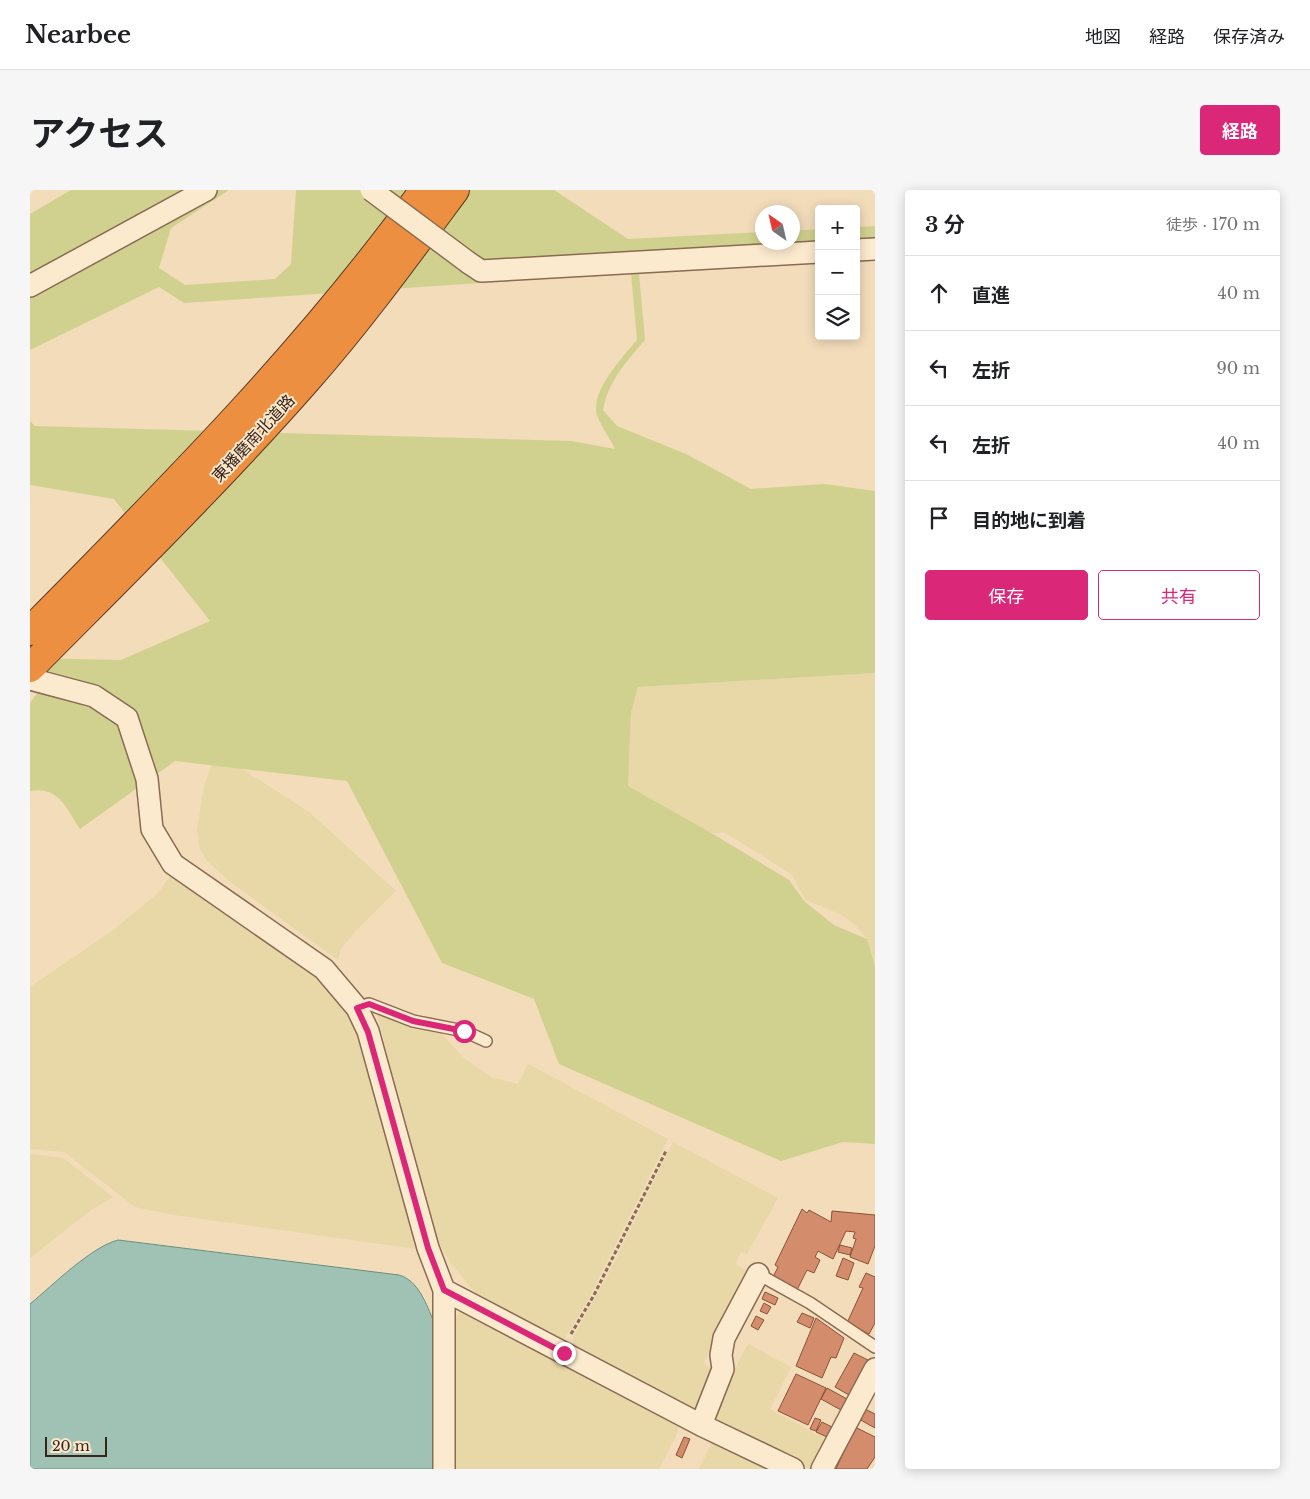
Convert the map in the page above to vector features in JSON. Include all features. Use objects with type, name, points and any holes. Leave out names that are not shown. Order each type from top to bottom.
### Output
[{"type":"highway","name":"東播磨南北道路","points":[[30,668],[170,508],[339,302],[424,190]]},
{"type":"highway","name":"東播磨南北道路","points":[[30,631],[170,508],[307,380],[367,307],[455,190]]},
{"type":"street","points":[[30,286],[206,190]]},
{"type":"street","points":[[372,190],[481,272],[815,252]]},
{"type":"street","points":[[860,250],[875,248]]},
{"type":"street","points":[[30,679],[94,696],[127,718],[147,779],[152,829],[173,864],[324,969],[357,1008],[368,1032],[428,1248],[444,1290],[444,1469]]},
{"type":"street","points":[[701,1425],[723,1369],[721,1355],[724,1338],[758,1274]]},
{"type":"street","points":[[444,1290],[701,1425],[793,1469]]},
{"type":"street","points":[[822,1469],[875,1369]]},
{"type":"lane","points":[[357,1008],[369,1004],[413,1021],[464,1031],[486,1040]]},
{"type":"lane","points":[[758,1274],[810,1303],[875,1347]]},
{"type":"path","points":[[564,1353],[570,1336],[594,1295],[666,1150]]},
{"type":"shaded area","points":[[875,673],[875,966],[867,939],[856,926],[842,915],[806,900],[791,874],[724,832],[713,834],[628,787],[631,713],[638,687]]},
{"type":"shaded area","points":[[215,757],[236,765],[309,812],[396,891],[355,932],[341,949],[338,960],[233,884],[207,861],[200,849],[197,830],[204,786]]},
{"type":"shaded area","points":[[171,875],[317,973],[341,1002],[360,1033],[416,1249],[174,1215],[135,1207],[64,1152],[30,1149],[30,987],[112,931],[158,893]]},
{"type":"shaded area","points":[[377,1013],[440,1032],[464,1058],[493,1078],[518,1084],[528,1064],[668,1139],[588,1300],[564,1340],[475,1293],[450,1262],[437,1240],[395,1087]]},
{"type":"shaded area","points":[[673,1142],[778,1198],[747,1254],[741,1252],[735,1264],[752,1274],[704,1362],[705,1365],[713,1369],[696,1410],[573,1346],[573,1337],[612,1267]]},
{"type":"shaded area","points":[[30,1154],[63,1158],[113,1197],[91,1210],[30,1258]]},
{"type":"shaded area","points":[[118,1240],[399,1275],[412,1282],[425,1301],[434,1322],[435,1469],[30,1469],[30,1304],[84,1258],[107,1244]]},
{"type":"shaded area","points":[[462,1311],[679,1425],[677,1434],[659,1469],[455,1469],[456,1317]]},
{"type":"shaded area","points":[[748,1344],[791,1367],[770,1409],[830,1441],[814,1469],[809,1469],[713,1419],[725,1388]]},
{"type":"shaded area","points":[[713,1440],[769,1469],[699,1469]]},
{"type":"green space","points":[[71,190],[229,190],[171,228],[159,268],[185,285],[275,279],[291,264],[296,190],[554,190],[628,239],[755,232],[755,250],[800,250],[800,230],[815,229],[815,263],[639,274],[645,340],[614,381],[603,410],[617,426],[686,454],[751,489],[824,484],[875,491],[875,673],[638,687],[631,713],[628,786],[789,880],[804,901],[834,925],[867,939],[875,966],[875,1144],[843,1142],[781,1161],[559,1064],[534,999],[442,963],[347,781],[175,761],[80,829],[66,806],[55,795],[40,790],[30,791],[30,703],[41,688],[30,658],[121,660],[210,621],[114,499],[30,485],[30,421],[35,426],[571,441],[615,449],[597,415],[596,406],[598,396],[609,375],[637,340],[631,273],[184,303],[159,287],[30,350],[30,214]]},
{"type":"green space","points":[[875,226],[875,261],[860,262],[860,227]]},
{"type":"building","points":[[802,1209],[807,1213],[809,1210],[831,1222],[832,1211],[875,1215],[875,1246],[868,1264],[850,1257],[856,1239],[853,1238],[855,1232],[846,1231],[833,1259],[818,1251],[815,1257],[820,1260],[814,1273],[807,1270],[797,1290],[773,1277],[778,1267],[775,1265]]},
{"type":"building","points":[[840,1245],[852,1248],[850,1255],[838,1252]]},
{"type":"building","points":[[843,1258],[854,1263],[848,1280],[836,1276]]},
{"type":"building","points":[[866,1273],[875,1277],[875,1323],[869,1334],[847,1323],[863,1288],[859,1287]]},
{"type":"building","points":[[765,1292],[778,1298],[775,1305],[762,1299]]},
{"type":"building","points":[[764,1303],[771,1307],[767,1314],[760,1311]]},
{"type":"building","points":[[802,1313],[814,1318],[810,1328],[797,1322]]},
{"type":"building","points":[[756,1316],[764,1320],[758,1330],[751,1326]]},
{"type":"building","points":[[816,1318],[844,1338],[836,1358],[831,1357],[822,1378],[796,1366]]},
{"type":"building","points":[[854,1353],[868,1360],[849,1395],[835,1387]]},
{"type":"building","points":[[796,1374],[826,1388],[808,1425],[778,1411]]},
{"type":"building","points":[[827,1388],[847,1399],[841,1410],[821,1399]]},
{"type":"building","points":[[865,1409],[875,1414],[875,1428],[859,1419]]},
{"type":"building","points":[[815,1418],[821,1420],[816,1431],[810,1429]]},
{"type":"building","points":[[822,1422],[832,1427],[827,1437],[816,1432]]},
{"type":"building","points":[[855,1427],[875,1437],[875,1457],[867,1469],[836,1469]]},
{"type":"building","points":[[684,1437],[690,1439],[682,1458],[676,1455]]},
{"type":"route","points":[[464,1031],[413,1021],[369,1004],[357,1008],[368,1032],[428,1248],[444,1290],[564,1353]]}]
